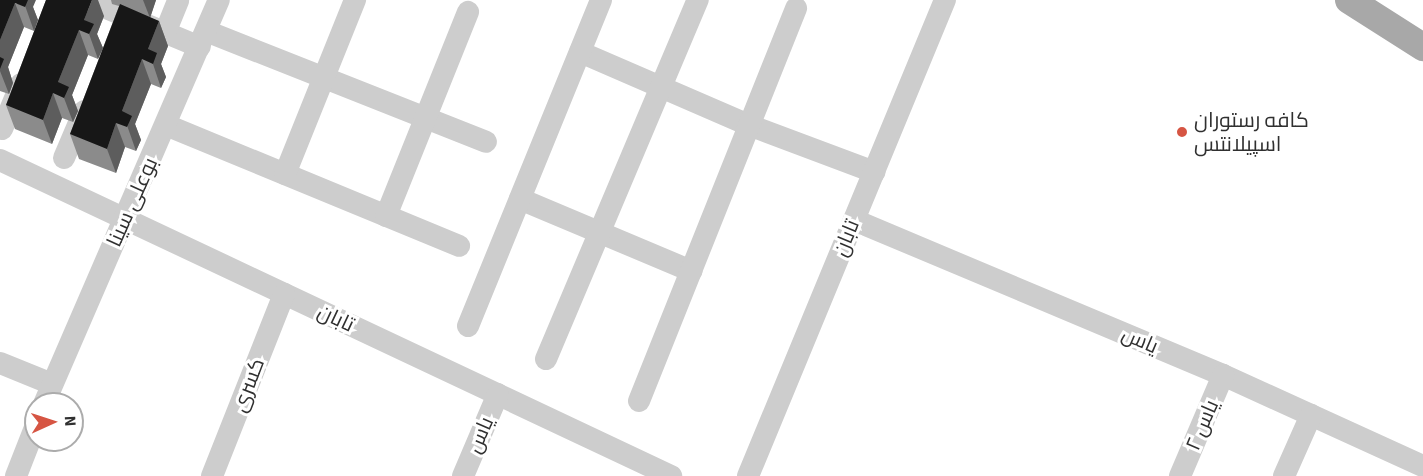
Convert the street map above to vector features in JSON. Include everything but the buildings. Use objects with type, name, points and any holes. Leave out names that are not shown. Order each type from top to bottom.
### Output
[{"type":"main road","points":[[1349,0],[1423,47]]},
{"type":"street","points":[[87,0],[165,33],[203,39],[323,77],[486,142]]},
{"type":"street","points":[[165,33],[178,0]]},
{"type":"street","name":"بوعلی سینا","points":[[49,392],[219,0]]},
{"type":"street","points":[[285,174],[355,0]]},
{"type":"street","points":[[468,326],[601,0]]},
{"type":"street","points":[[546,359],[698,0]]},
{"type":"street","name":"تابان","points":[[748,476],[945,0]]},
{"type":"street","points":[[639,401],[796,8]]},
{"type":"street","points":[[386,216],[468,12]]},
{"type":"street","points":[[114,37],[124,15]]},
{"type":"street","points":[[580,52],[749,125],[874,172]]},
{"type":"street","points":[[2,129],[29,65]]},
{"type":"street","points":[[64,158],[92,92]]},
{"type":"street","points":[[166,125],[459,246]]},
{"type":"street","name":"تابان","points":[[0,160],[671,476]]},
{"type":"street","points":[[520,199],[691,271]]},
{"type":"street","name":"یاس","points":[[854,220],[1224,375],[1423,466]]},
{"type":"street","name":"کسری","points":[[212,476],[284,294]]},
{"type":"street","points":[[0,363],[45,392]]},
{"type":"street","name":"یاس ۲","points":[[1180,476],[1224,375]]},
{"type":"street","name":"یاس","points":[[463,476],[498,394]]},
{"type":"street","points":[[1284,476],[1311,415]]},
{"type":"street","points":[[16,476],[25,452]]},
{"type":"place","name":"کافه رستوران اسپیلانتس","points":[[1182,132]]}]
